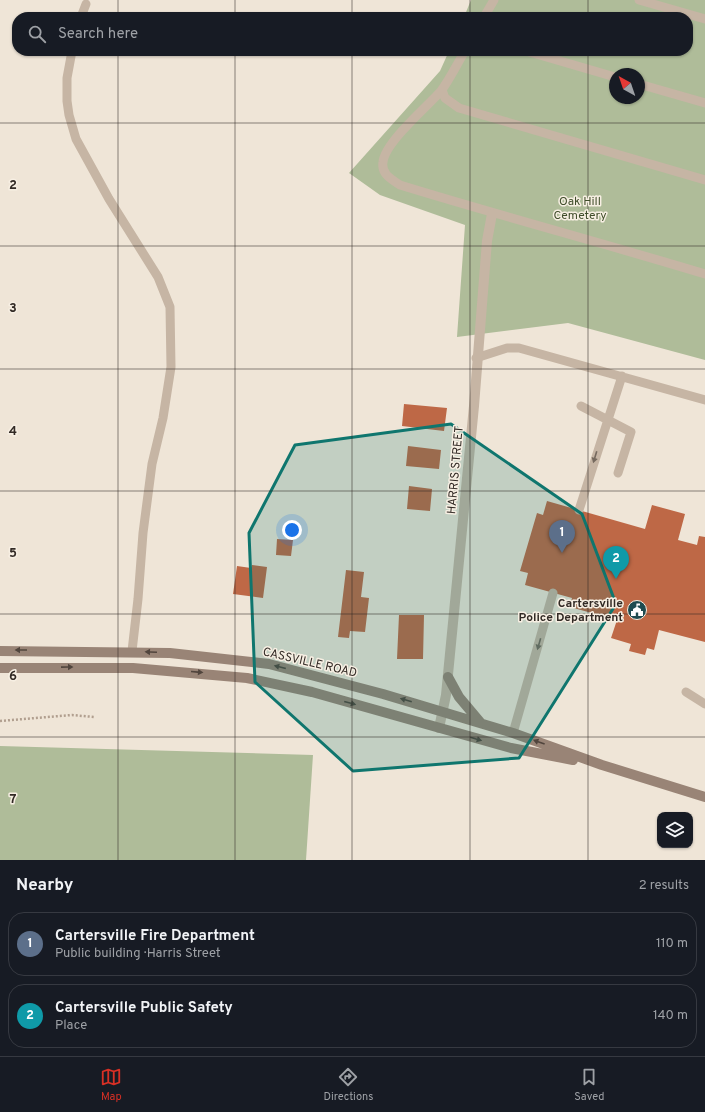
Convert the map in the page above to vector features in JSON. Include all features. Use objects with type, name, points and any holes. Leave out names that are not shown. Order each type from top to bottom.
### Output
[{"type":"main road","name":"CASSVILLE ROAD","points":[[0,651],[132,651],[203,656],[269,664],[376,692],[513,732],[602,765],[705,797]]},
{"type":"main road","name":"CASSVILLE ROAD","points":[[0,668],[133,668],[247,678],[312,692],[510,748],[602,765]]},
{"type":"main road","points":[[448,677],[459,697],[480,722]]},
{"type":"street","name":"HARRIS STREET","points":[[439,728],[448,677],[474,406],[476,358],[487,242],[492,214]]},
{"type":"lane","points":[[487,12],[494,0]]},
{"type":"lane","points":[[639,0],[681,12]]},
{"type":"lane","points":[[83,12],[86,4]]},
{"type":"lane","points":[[693,16],[705,19]]},
{"type":"lane","points":[[71,56],[67,78],[67,101],[69,115],[76,139],[109,199],[158,277],[170,307],[171,367],[163,418],[151,471],[132,651]]},
{"type":"lane","points":[[462,56],[442,90],[393,141],[382,161],[383,171],[400,185],[492,214],[534,224],[705,274]]},
{"type":"lane","points":[[543,56],[609,75]]},
{"type":"lane","points":[[645,86],[705,103]]},
{"type":"lane","points":[[442,90],[445,98],[459,108],[705,180]]},
{"type":"lane","points":[[476,358],[507,348],[519,348],[705,400]]},
{"type":"lane","points":[[579,510],[622,376]]},
{"type":"lane","points":[[581,406],[631,432],[618,473]]},
{"type":"lane","points":[[513,732],[553,593]]},
{"type":"lane","points":[[686,692],[705,704]]},
{"type":"path","points":[[0,722],[72,716],[94,717]]},
{"type":"highlighted area","points":[[451,424],[582,514],[616,604],[519,758],[353,771],[255,682],[249,533],[295,445]]},
{"type":"green space","name":"Oak Hill Cemetery","points":[[471,0],[705,0],[705,360],[568,323],[457,337],[465,225],[380,195],[349,173],[440,71],[447,56],[693,56],[693,12],[466,12]]},
{"type":"green space","points":[[0,746],[313,755],[306,860],[0,860]]},
{"type":"building","points":[[404,404],[447,408],[444,431],[402,426]]},
{"type":"building","points":[[408,446],[441,450],[439,469],[406,466]]},
{"type":"building","points":[[409,486],[432,489],[430,511],[407,509]]},
{"type":"building","points":[[547,501],[645,529],[652,505],[685,514],[678,540],[697,545],[699,536],[705,537],[705,642],[659,630],[654,650],[647,648],[645,655],[629,651],[631,644],[611,638],[617,620],[570,607],[572,598],[525,585],[528,573],[520,571],[537,513],[543,515]]},
{"type":"building","points":[[277,539],[293,540],[291,556],[276,555]]},
{"type":"building","points":[[252,565],[267,567],[263,598],[233,594],[237,566],[251,568]]},
{"type":"building","points":[[346,570],[364,572],[361,597],[369,598],[365,632],[350,631],[349,638],[338,637]]},
{"type":"building","points":[[399,615],[424,615],[423,659],[397,659]]},
{"type":"place","name":"Cartersville Fire Department","points":[[562,553]]},
{"type":"place","name":"Cartersville Public Safety","points":[[616,579]]},
{"type":"place","name":"Cartersville Police Department","points":[[637,610]]}]
